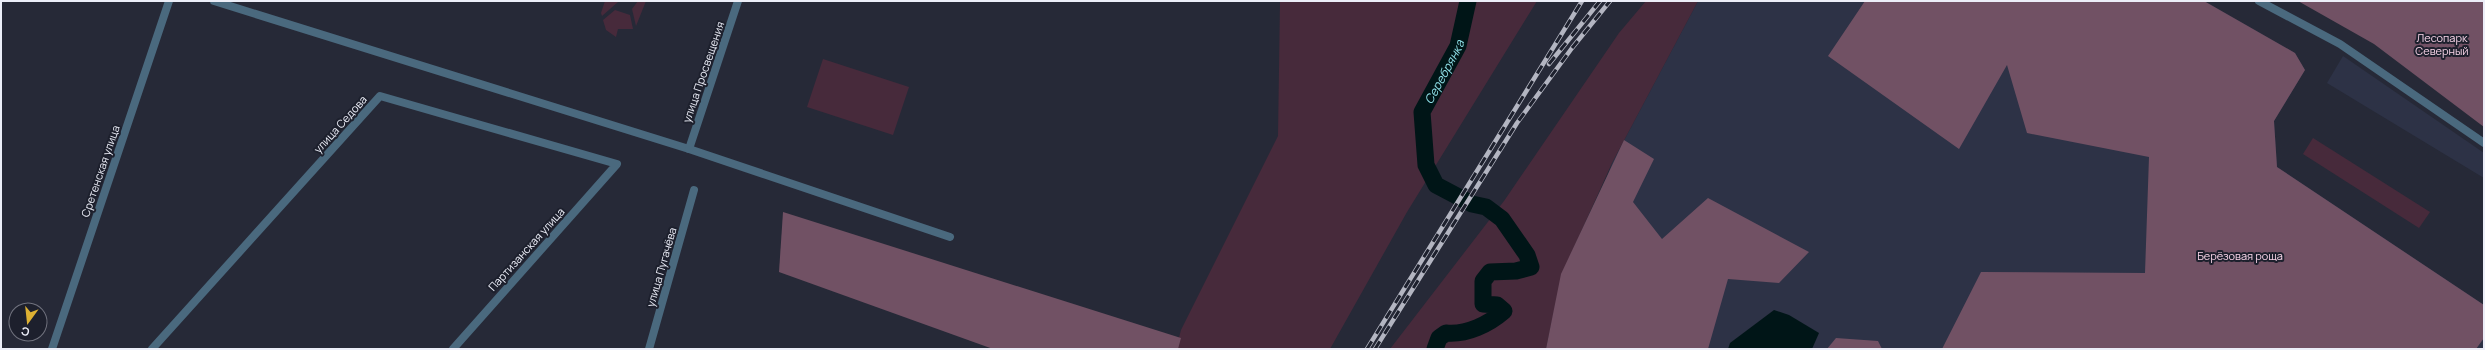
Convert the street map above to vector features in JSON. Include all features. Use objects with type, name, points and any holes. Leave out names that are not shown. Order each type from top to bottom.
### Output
[{"type":"street","name":"Сретенская улица","points":[[52,349],[169,1]]},
{"type":"street","points":[[214,1],[689,149],[950,237]]},
{"type":"street","name":"улица Просвещения","points":[[689,149],[738,1]]},
{"type":"street","points":[[2259,1],[2340,44],[2484,143]]},
{"type":"street","name":"улица Седова","points":[[152,349],[380,96],[617,164]]},
{"type":"street","name":"Партизанская улица","points":[[453,349],[617,164]]},
{"type":"street","name":"улица Пугачёва","points":[[649,349],[694,190]]},
{"type":"shaded area","points":[[605,1],[618,2],[602,16],[601,13]]},
{"type":"shaded area","points":[[638,1],[646,1],[636,26],[632,9]]},
{"type":"shaded area","points":[[1280,1],[1537,1],[1407,212],[1330,349],[1176,349],[1181,330],[1278,136]]},
{"type":"shaded area","points":[[1646,1],[1698,1],[1612,163],[1562,274],[1546,349],[1390,349],[1504,201],[1619,33]]},
{"type":"shaded area","points":[[1698,1],[2204,1],[2295,53],[2305,70],[2274,121],[2277,167],[2484,305],[2484,349],[1546,349],[1612,163]]},
{"type":"shaded area","points":[[615,10],[630,15],[633,29],[618,29],[616,37],[606,30],[603,20]]},
{"type":"shaded area","points":[[2343,56],[2484,153],[2484,178],[2327,83]]},
{"type":"shaded area","points":[[823,59],[909,87],[893,135],[807,107]]},
{"type":"shaded area","points":[[2313,138],[2430,212],[2419,228],[2303,154]]},
{"type":"shaded area","points":[[1774,310],[1789,315],[1819,333],[1812,349],[1728,349],[1730,343]]},
{"type":"green space","name":"Берёзовая роща","points":[[1865,1],[2204,1],[2295,53],[2305,70],[2274,121],[2277,167],[2484,305],[2484,338],[2476,349],[1942,349],[1981,272],[2145,273],[2149,157],[2027,133],[2007,65],[1959,149],[1828,56]]},
{"type":"green space","name":"Лесопарк Северный","points":[[2298,1],[2484,1],[2484,127],[2374,44]]},
{"type":"green space","points":[[1624,140],[1654,159],[1633,202],[1662,239],[1708,198],[1809,252],[1779,283],[1728,279],[1708,349],[1546,349],[1561,274]]},
{"type":"green space","points":[[783,212],[1181,338],[1178,349],[993,349],[779,272]]},
{"type":"green space","points":[[1836,338],[1878,341],[1882,349],[1827,349]]},
{"type":"waterway","name":"Серебрянка","points":[[1435,349],[1439,338],[1446,333],[1462,332],[1477,328],[1492,320],[1504,311],[1497,305],[1483,304],[1483,281],[1490,272],[1516,271],[1531,267],[1527,255],[1502,219],[1486,207],[1472,204],[1436,185],[1426,165],[1422,112],[1458,46],[1468,1]]},
{"type":"railway","points":[[1367,349],[1582,1]]},
{"type":"railway","points":[[1549,64],[1600,1]]},
{"type":"railway","points":[[1375,349],[1517,123],[1572,48],[1610,1]]}]
